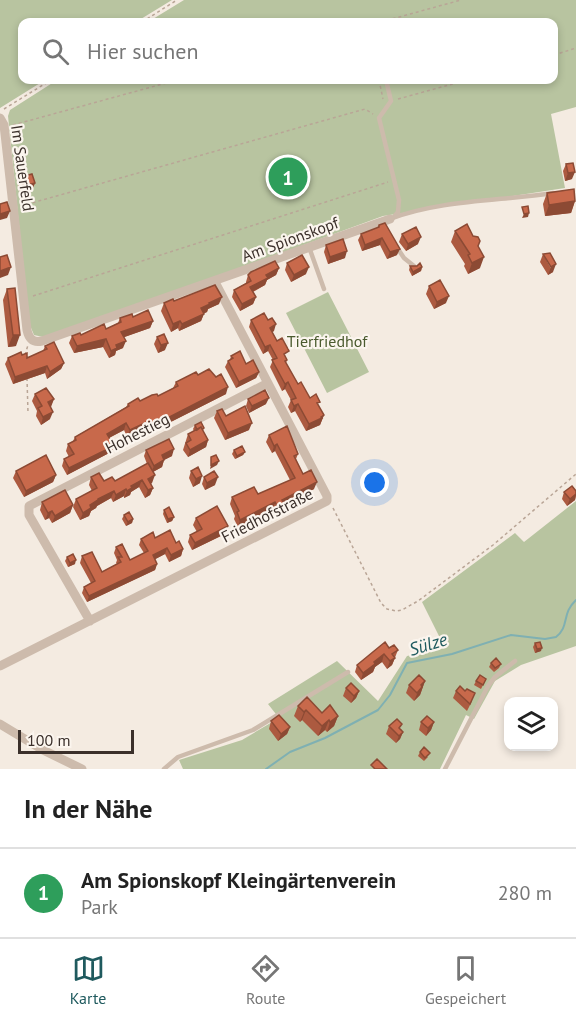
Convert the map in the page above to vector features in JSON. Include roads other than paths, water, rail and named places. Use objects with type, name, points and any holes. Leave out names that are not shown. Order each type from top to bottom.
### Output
[{"type":"street","name":"Im Sauerfeld","points":[[1,115],[27,330]]},
{"type":"street","name":"Am Spionskopf","points":[[27,330],[32,340],[42,341],[309,247],[387,222]]},
{"type":"street","name":"Friedhofstraße","points":[[0,666],[327,500],[215,282]]},
{"type":"street","name":"Hohestieg","points":[[90,621],[30,516],[28,509],[30,504],[268,383]]},
{"type":"street","points":[[0,724],[43,750],[82,769]]},
{"type":"lane","points":[[387,84],[391,101],[379,118],[400,204],[397,213],[387,222]]},
{"type":"lane","name":"Am Spionskopf","points":[[387,222],[408,214],[450,205],[557,192]]},
{"type":"lane","points":[[393,241],[404,258],[414,266]]},
{"type":"lane","points":[[309,247],[324,289]]},
{"type":"lane","points":[[445,769],[484,693],[495,677],[515,661]]},
{"type":"lane","points":[[164,769],[178,757],[253,730],[348,672]]},
{"type":"waterway","name":"Sülze","points":[[266,769],[290,752],[325,738],[378,710],[390,695],[407,663],[452,654],[511,635],[545,639],[556,637],[563,629],[571,605],[576,600]]},
{"type":"place","name":"Am Spionskopf Kleingärtenverein","points":[[288,177]]},
{"type":"park label","name":"Tierfriedhof","points":[[327,341]]}]
